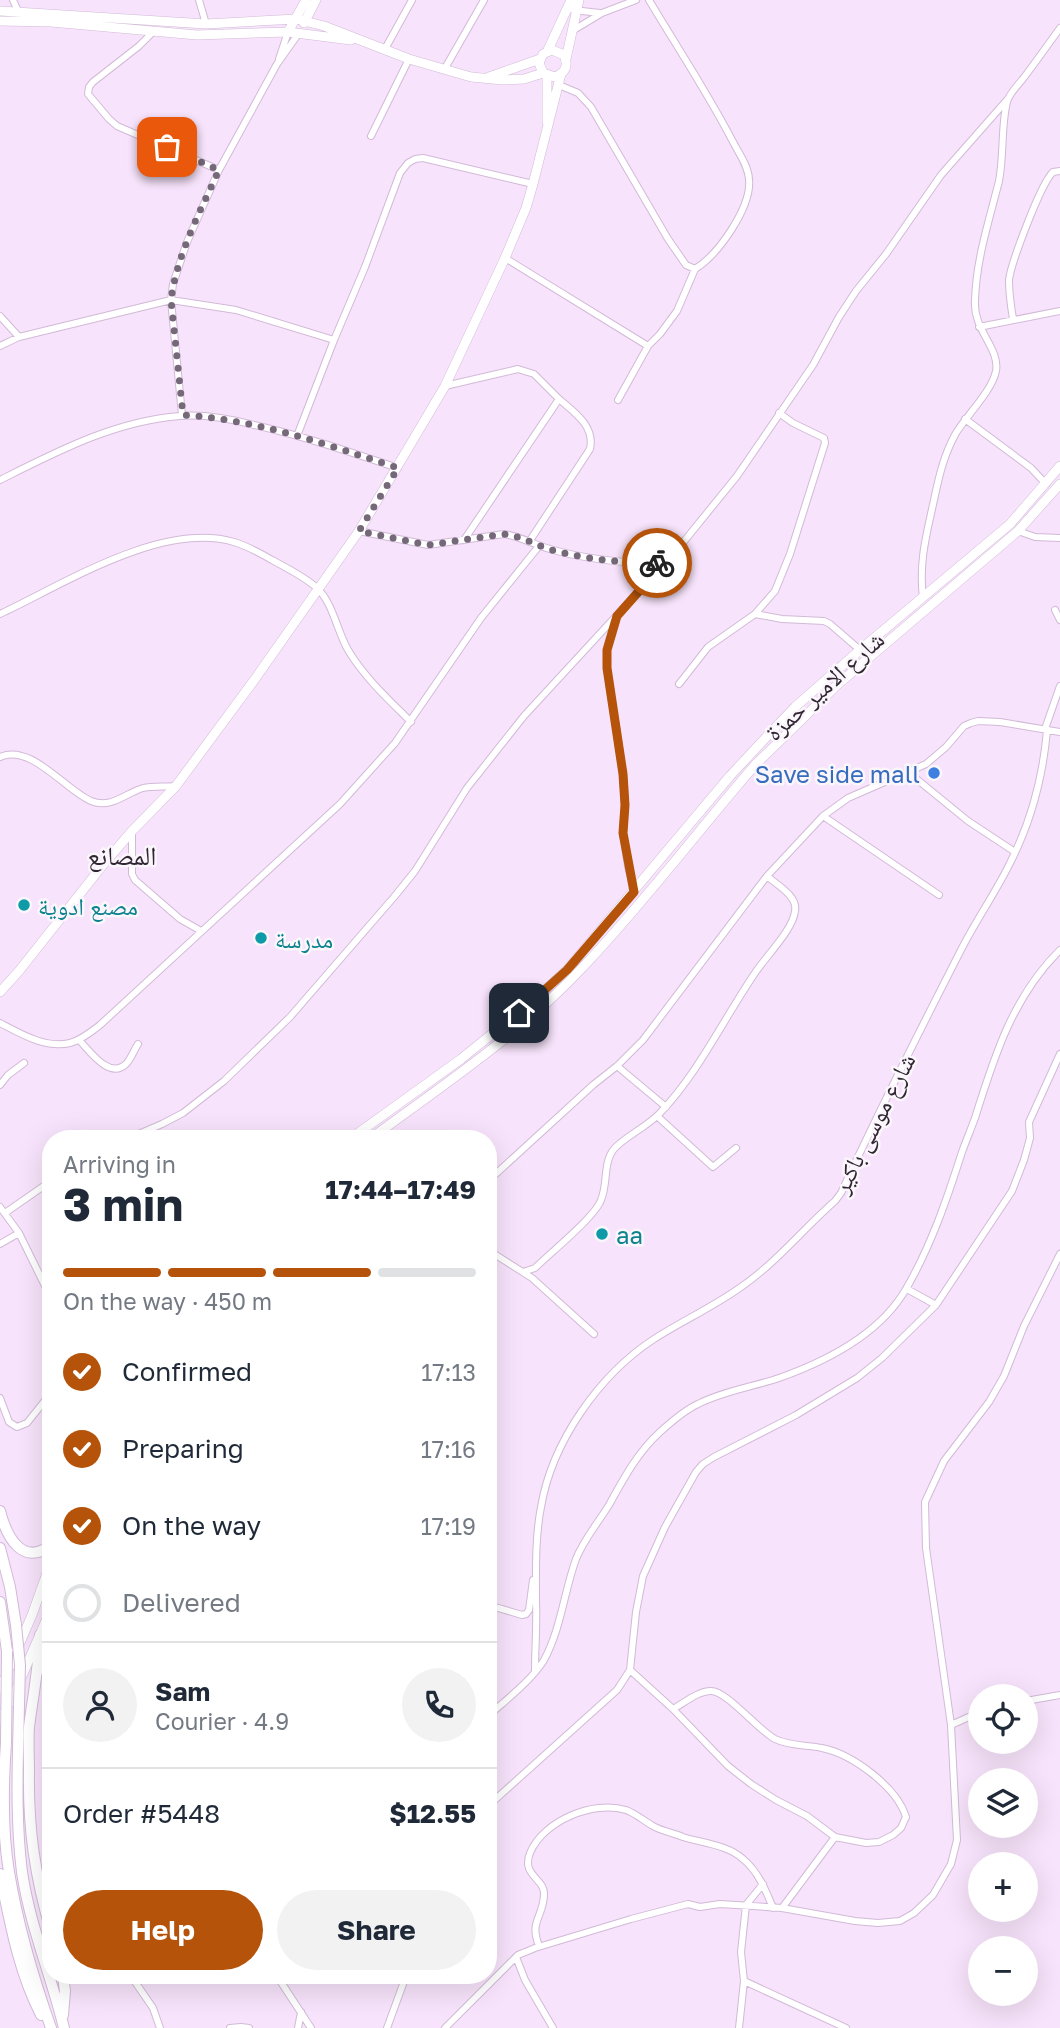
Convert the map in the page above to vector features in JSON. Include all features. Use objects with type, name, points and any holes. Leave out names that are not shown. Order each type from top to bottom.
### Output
[{"type":"main road","points":[[0,1511],[4,1528],[16,1546],[29,1552],[42,1550]]},
{"type":"main road","points":[[0,1548],[10,1587],[20,1665],[16,1808],[22,1874],[42,1959]]},
{"type":"main road","points":[[0,1623],[1,1606]]},
{"type":"main road","points":[[1,1606],[7,1651],[3,1786],[8,1870],[19,1925],[49,2028]]},
{"type":"main road","points":[[40,1635],[29,1729],[29,1797],[31,1838],[42,1899]]},
{"type":"main road","points":[[0,1874],[15,1950],[29,1990],[49,2028]]},
{"type":"main road","points":[[50,1984],[63,2025]]},
{"type":"main road","points":[[63,2025],[64,1984]]},
{"type":"street","points":[[13,0],[18,11]]},
{"type":"street","points":[[198,0],[206,24]]},
{"type":"street","points":[[183,415],[171,300],[173,284],[219,170],[277,64],[299,33],[306,0]]},
{"type":"street","points":[[277,64],[288,32],[316,0]]},
{"type":"street","points":[[385,49],[412,0]]},
{"type":"street","points":[[443,70],[484,0]]},
{"type":"street","points":[[487,78],[540,59],[579,0]]},
{"type":"street","points":[[572,31],[602,13],[636,0]]},
{"type":"street","points":[[618,400],[648,346],[677,311],[695,269],[715,251],[743,210],[749,192],[749,175],[712,104],[649,0]]},
{"type":"street","points":[[572,7],[602,13]]},
{"type":"street","points":[[0,992],[102,866],[176,786],[359,531],[398,468],[445,386],[526,208],[566,65],[572,31],[572,7]]},
{"type":"street","points":[[0,11],[206,24],[301,20],[342,32],[409,59],[471,77],[503,80],[545,75],[555,77],[562,74]]},
{"type":"street","points":[[0,21],[51,22],[197,35],[288,32],[367,43]]},
{"type":"street","points":[[148,1130],[183,1113],[202,1099],[290,1017],[415,871],[467,788],[524,716],[677,550],[721,496],[813,365],[846,306],[921,202],[961,151],[1007,100],[1060,28]]},
{"type":"street","points":[[154,31],[93,82],[88,94],[117,126],[219,170]]},
{"type":"street","points":[[548,50],[561,52],[566,59]]},
{"type":"street","points":[[371,136],[409,59]]},
{"type":"street","points":[[540,59],[539,66],[545,75],[547,127]]},
{"type":"street","points":[[559,85],[578,93],[591,107],[668,239],[686,265],[695,269]]},
{"type":"street","points":[[923,598],[920,575],[938,477],[946,452],[965,419],[991,383],[996,368],[993,351],[975,316],[975,301],[983,239],[999,182],[1007,100]]},
{"type":"street","points":[[297,436],[400,173],[408,163],[423,158],[533,184]]},
{"type":"street","points":[[1013,319],[1009,281],[1013,260],[1045,183],[1053,172],[1060,171]]},
{"type":"street","points":[[505,258],[648,346]]},
{"type":"street","points":[[0,346],[19,337],[171,300],[243,312],[334,340]]},
{"type":"street","points":[[979,327],[1060,311]]},
{"type":"street","points":[[0,316],[19,337]]},
{"type":"street","points":[[445,386],[518,369],[534,374],[580,417],[592,433],[590,449],[529,542]]},
{"type":"street","points":[[464,540],[559,400]]},
{"type":"street","points":[[679,684],[708,647],[755,614],[775,591],[790,554],[825,443],[824,438],[779,413]]},
{"type":"street","points":[[0,480],[102,432],[129,424],[183,415],[219,418],[297,436],[398,468]]},
{"type":"street","points":[[965,419],[1031,468],[1046,484]]},
{"type":"street","name":"شارع الامير حمزة","points":[[382,1130],[457,1076],[535,1013],[582,968],[755,765],[861,664],[982,555],[1060,466]]},
{"type":"street","name":"شارع الامير حمزة","points":[[362,1130],[461,1059],[567,970],[730,776],[795,707],[923,598],[1018,531],[1060,484]]},
{"type":"street","points":[[359,531],[428,545],[504,534],[539,546],[605,561],[663,564]]},
{"type":"street","points":[[1018,531],[1035,537],[1060,538]]},
{"type":"street","points":[[0,614],[107,561],[156,545],[195,537],[232,541],[283,566],[318,589],[351,654],[379,689],[411,722]]},
{"type":"street","points":[[0,1023],[40,1042],[54,1045],[79,1040],[100,1025],[340,804],[395,743],[481,618],[539,546]]},
{"type":"street","points":[[1055,610],[1060,620]]},
{"type":"street","points":[[755,614],[782,619],[824,621],[860,650]]},
{"type":"street","points":[[617,616],[607,650],[607,668],[623,774],[623,833],[634,892]]},
{"type":"street","name":"شارع موسى باكير","points":[[535,1671],[536,1547],[541,1505],[553,1464],[573,1423],[586,1405],[637,1352],[742,1287],[773,1261],[841,1193],[959,953],[1015,852],[1040,779],[1046,745],[1045,729],[1060,686]]},
{"type":"street","points":[[497,1173],[617,1066],[650,1031],[767,876],[823,816],[848,799],[926,764],[946,747],[964,726],[971,723],[1000,722],[1060,732]]},
{"type":"street","points":[[0,757],[18,754],[90,801],[106,804],[145,788],[176,786]]},
{"type":"street","points":[[908,772],[968,821],[1015,852]]},
{"type":"street","points":[[823,816],[939,895]]},
{"type":"street","points":[[132,831],[131,868],[135,880],[180,919],[201,931]]},
{"type":"street","points":[[682,833],[692,841]]},
{"type":"street","points":[[523,1272],[535,1268],[590,1216],[601,1202],[610,1155],[615,1147],[666,1107],[704,1058],[752,977],[794,918],[794,899],[767,876]]},
{"type":"street","points":[[497,1707],[544,1659],[562,1614],[576,1559],[636,1457],[651,1441],[697,1404],[810,1366],[858,1339],[876,1326],[895,1306],[907,1289],[928,1246],[949,1194],[998,1046],[1043,968],[1060,950]]},
{"type":"street","points":[[79,1040],[102,1065],[118,1068],[127,1063],[138,1044]]},
{"type":"street","points":[[497,1798],[617,1690],[630,1670],[643,1576],[665,1527],[703,1464],[796,1415],[857,1378],[936,1305],[1012,1191],[1030,1138],[1029,1122],[1060,1054]]},
{"type":"street","points":[[0,1085],[24,1063]]},
{"type":"street","points":[[617,1066],[666,1107]]},
{"type":"street","points":[[657,1116],[713,1167],[736,1148]]},
{"type":"street","points":[[42,1186],[3,1210],[19,1233],[42,1280]]},
{"type":"street","points":[[0,1244],[19,1233]]},
{"type":"street","points":[[497,1976],[516,1957],[539,1946],[688,1904],[700,1907],[720,1904],[782,1908],[878,1923],[900,1922],[933,1895],[951,1864],[957,1840],[951,1725],[926,1548],[925,1502],[944,1461],[989,1402],[1004,1376],[1024,1326],[1060,1254]]},
{"type":"street","points":[[497,1256],[523,1272],[594,1334]]},
{"type":"street","points":[[907,1289],[936,1305]]},
{"type":"street","points":[[0,1398],[9,1422],[17,1427],[27,1423],[42,1404]]},
{"type":"street","points":[[497,1608],[522,1615],[528,1613],[536,1575]]},
{"type":"street","points":[[0,1689],[42,1587]]},
{"type":"street","points":[[0,1720],[42,1630]]},
{"type":"street","points":[[38,1668],[42,1670]]},
{"type":"street","points":[[630,1670],[673,1709],[728,1766],[776,1800],[807,1815],[835,1837],[866,1843],[879,1842],[901,1828],[906,1817],[903,1807],[873,1773],[839,1753],[775,1739],[719,1693],[712,1691],[673,1709]]},
{"type":"street","points":[[1038,1699],[1060,1695]]},
{"type":"street","points":[[951,1725],[968,1717]]},
{"type":"street","points":[[539,1946],[534,1932],[544,1896],[543,1888],[531,1875],[528,1866],[530,1855],[536,1843],[549,1830],[574,1815],[603,1808],[628,1810],[656,1827],[742,1857],[763,1884],[774,1908]]},
{"type":"street","points":[[782,1908],[835,1837]]},
{"type":"street","points":[[739,2028],[744,1981],[741,1952],[746,1905],[763,1884]]},
{"type":"street","points":[[516,1957],[525,1980],[553,2028]]},
{"type":"street","points":[[744,1981],[846,2028]]},
{"type":"street","points":[[136,1984],[153,2008],[160,2028]]},
{"type":"street","points":[[283,1984],[311,2028]]},
{"type":"street","points":[[387,2028],[403,1984]]},
{"type":"street","points":[[445,2028],[489,1984]]},
{"type":"street","points":[[298,2028],[301,2012]]},
{"type":"street","points":[[230,2028],[248,2028]]},
{"type":"way so far","points":[[167,147],[219,170],[187,242],[173,284],[171,300],[183,415],[245,422],[398,468],[359,531],[428,545],[504,534],[547,549],[605,561],[657,563]]},
{"type":"place","name":"Save side mall","points":[[934,773]]},
{"type":"place","name":"مصنع ادوية","points":[[24,905]]},
{"type":"place","name":"مدرسة","points":[[261,938]]},
{"type":"place","name":"aa","points":[[602,1234]]},
{"type":"district","name":"المصانع","points":[[122,855]]},
{"type":"route","points":[[519,1013],[567,970],[634,892],[623,833],[623,774],[607,668],[607,650],[617,616],[663,564],[657,563]]}]
